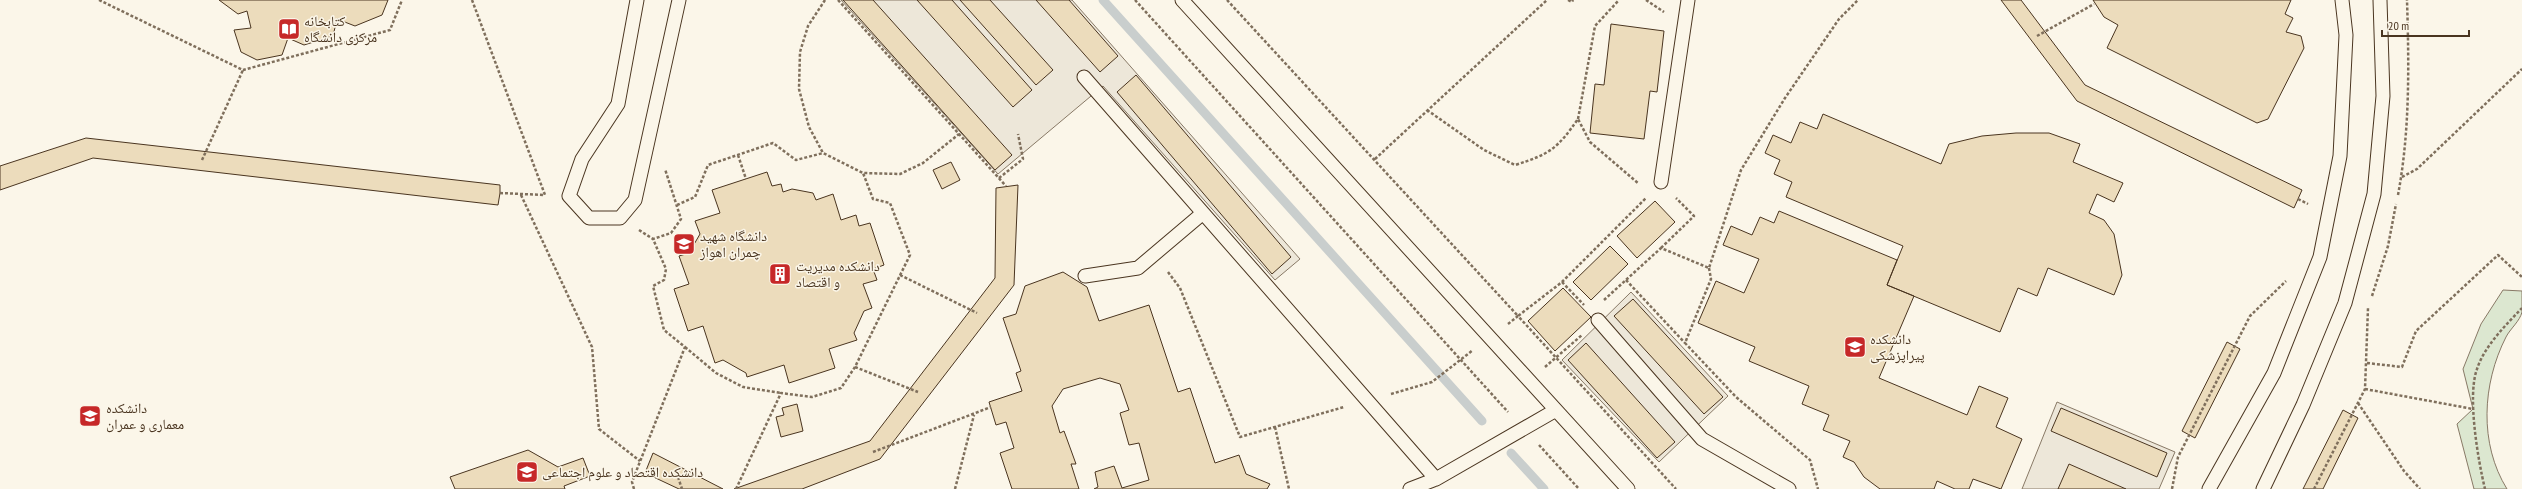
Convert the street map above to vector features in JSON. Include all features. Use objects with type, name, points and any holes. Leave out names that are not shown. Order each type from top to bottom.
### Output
[{"type":"lane","points":[[637,0],[618,104],[582,159],[569,196],[589,218],[620,218],[636,200],[678,0]]},
{"type":"lane","points":[[1182,0],[1628,489]]},
{"type":"lane","points":[[1661,182],[1688,0]]},
{"type":"lane","points":[[2209,489],[2274,373],[2320,257],[2340,156],[2346,35],[2342,0]]},
{"type":"lane","points":[[2263,489],[2303,405],[2345,303],[2374,194],[2384,96],[2380,0]]},
{"type":"lane","points":[[1084,77],[1436,478]]},
{"type":"lane","points":[[1085,276],[1138,268],[1203,213]]},
{"type":"lane","points":[[1595,316],[1702,439],[1789,489]]},
{"type":"lane","points":[[1410,489],[1436,478],[1556,410]]},
{"type":"path","points":[[99,0],[243,70],[390,30],[402,0]]},
{"type":"path","points":[[472,0],[545,195]]},
{"type":"path","points":[[824,0],[808,26],[800,52],[799,89],[809,126],[823,153],[863,173],[900,174],[923,163],[959,134]]},
{"type":"path","points":[[838,0],[1006,186]]},
{"type":"path","points":[[1135,0],[1579,489]]},
{"type":"path","points":[[1227,0],[1518,316],[1562,282],[1661,182],[1694,216],[1626,280],[1595,316],[1530,381]]},
{"type":"path","points":[[1375,159],[1546,0]]},
{"type":"path","points":[[1568,0],[1572,2],[1573,0]]},
{"type":"path","points":[[1427,110],[1484,150],[1515,165],[1542,156],[1561,143],[1578,119],[1595,26],[1619,0]]},
{"type":"path","points":[[1685,343],[1711,279],[1709,268],[1741,170],[1785,98],[1839,19],[1858,0]]},
{"type":"path","points":[[2037,36],[2094,4]]},
{"type":"path","points":[[2401,177],[2417,169],[2522,69]]},
{"type":"path","points":[[202,160],[243,70]]},
{"type":"path","points":[[1578,119],[1590,142],[1650,194]]},
{"type":"path","points":[[999,178],[1022,159],[1018,134]]},
{"type":"path","points":[[677,205],[695,197],[708,165],[773,143],[796,160],[823,153]]},
{"type":"path","points":[[738,155],[746,179]]},
{"type":"path","points":[[663,162],[681,219],[671,233],[653,239],[666,270],[664,280],[653,286],[664,330],[716,373],[743,387],[812,397],[841,388],[854,367],[910,255],[890,203],[873,199],[863,173]]},
{"type":"path","points":[[500,193],[569,196]]},
{"type":"path","points":[[521,195],[592,346],[599,428],[640,461]]},
{"type":"path","points":[[2298,199],[2311,205]]},
{"type":"path","points":[[1660,248],[1709,268]]},
{"type":"path","points":[[1153,255],[1180,288],[1240,437],[1432,382],[1447,370]]},
{"type":"path","points":[[2366,363],[2402,367],[2416,331],[2498,255],[2522,277]]},
{"type":"path","points":[[900,275],[977,314]]},
{"type":"path","points":[[1626,280],[1736,397],[1810,460],[1818,489]]},
{"type":"path","points":[[2172,489],[2178,457],[2250,316],[2287,280]]},
{"type":"path","points":[[1562,282],[1595,316]]},
{"type":"path","points":[[2485,489],[2480,470],[2473,409],[2477,369],[2496,336],[2522,308]]},
{"type":"path","points":[[634,489],[632,482],[685,347]]},
{"type":"path","points":[[854,367],[918,392]]},
{"type":"path","points":[[2366,389],[2473,409]]},
{"type":"path","points":[[736,489],[780,393]]},
{"type":"path","points":[[2358,403],[2404,471],[2420,489]]},
{"type":"path","points":[[873,452],[990,408]]},
{"type":"path","points":[[955,489],[974,414]]},
{"type":"path","points":[[1276,427],[1289,489]]},
{"type":"path","points":[[678,477],[682,489]]},
{"type":"green space","points":[[2503,290],[2522,291],[2522,312],[2519,319],[2506,337],[2498,355],[2488,394],[2488,434],[2498,471],[2507,489],[2474,489],[2457,424],[2473,409],[2463,369],[2481,324]]},
{"type":"shaded area","points":[[841,0],[1072,0],[1300,259],[1275,280],[1103,86],[998,174]]},
{"type":"shaded area","points":[[1631,292],[1728,396],[1659,462],[1562,360]]},
{"type":"shaded area","points":[[2057,402],[2175,452],[2159,489],[2022,489]]},
{"type":"building","name":"کتابخانه مرکزی دانشگاه","points":[[219,0],[388,0],[382,15],[355,26],[337,19],[333,36],[304,45],[288,38],[282,55],[257,60],[241,52],[234,30],[251,28],[247,11],[238,14]]},
{"type":"building","points":[[843,0],[873,0],[1012,155],[995,170]]},
{"type":"building","points":[[917,0],[952,0],[1032,90],[1013,107]]},
{"type":"building","points":[[960,0],[990,0],[1053,70],[1036,85]]},
{"type":"building","points":[[1036,0],[1069,0],[1118,56],[1100,72]]},
{"type":"building","points":[[2001,0],[2021,0],[2085,85],[2302,190],[2294,208],[2077,101]]},
{"type":"building","points":[[2093,0],[2291,0],[2285,14],[2293,18],[2286,32],[2301,36],[2304,48],[2268,119],[2257,123],[2107,48],[2118,25],[2104,17]]},
{"type":"building","points":[[1611,24],[1664,31],[1657,92],[1650,91],[1644,139],[1590,133],[1595,84],[1604,85]]},
{"type":"building","points":[[1136,75],[1291,257],[1272,274],[1117,92]]},
{"type":"building","points":[[1823,114],[1941,164],[1949,144],[1982,136],[2016,133],[2049,133],[2080,144],[2073,162],[2123,183],[2114,202],[2097,194],[2089,213],[2104,220],[2114,234],[2122,275],[2114,295],[2048,268],[2037,296],[2018,288],[2000,332],[1887,285],[1903,246],[1786,197],[1792,182],[1774,174],[1780,160],[1765,153],[1773,135],[1791,143],[1800,122],[1817,129]]},
{"type":"building","points":[[86,138],[500,185],[500,193],[498,205],[93,158],[0,190],[0,166]]},
{"type":"building","points":[[951,162],[960,180],[942,189],[933,170]]},
{"type":"building","name":"دانشکده مدیریت و اقتصاد","points":[[767,172],[772,186],[781,184],[783,192],[792,189],[813,193],[816,200],[833,194],[841,220],[856,215],[859,226],[870,223],[884,265],[873,269],[877,280],[863,284],[872,308],[864,311],[854,333],[857,340],[829,349],[835,368],[789,383],[784,365],[747,377],[746,373],[723,360],[715,363],[703,326],[688,331],[674,289],[689,284],[679,256],[689,253],[700,234],[695,221],[720,213],[712,190]]},
{"type":"building","points":[[1018,185],[1014,285],[880,459],[802,489],[734,489],[870,441],[995,278],[996,188]]},
{"type":"building","points":[[1655,201],[1675,222],[1637,258],[1617,236]]},
{"type":"building","points":[[1779,211],[1897,260],[1887,285],[1914,296],[1879,378],[1967,415],[1979,386],[2008,398],[1996,427],[2022,439],[2001,489],[1973,479],[1969,489],[1955,489],[1937,481],[1934,489],[1880,489],[1864,477],[1854,462],[1843,457],[1850,441],[1823,430],[1829,415],[1802,404],[1809,386],[1749,361],[1755,347],[1698,323],[1716,281],[1744,293],[1759,259],[1723,245],[1731,226],[1752,235],[1760,217],[1774,223]]},
{"type":"building","points":[[1610,246],[1628,264],[1591,300],[1573,282]]},
{"type":"building","points":[[1063,272],[1087,287],[1099,321],[1149,305],[1178,392],[1190,388],[1215,463],[1239,455],[1246,474],[1270,484],[1267,489],[1094,489],[1098,487],[1095,472],[1114,466],[1122,488],[1149,480],[1139,443],[1129,445],[1120,413],[1129,410],[1120,384],[1100,378],[1063,389],[1052,406],[1060,433],[1064,431],[1076,464],[1071,464],[1079,489],[1012,489],[1000,453],[1014,448],[1006,422],[996,425],[989,402],[1022,391],[1016,373],[1021,371],[1003,318],[1016,314],[1025,286]]},
{"type":"building","points":[[1563,288],[1591,317],[1555,351],[1528,321]]},
{"type":"building","points":[[1633,299],[1723,397],[1704,414],[1614,316]]},
{"type":"building","points":[[2227,342],[2240,349],[2195,438],[2182,431]]},
{"type":"building","points":[[1586,343],[1675,442],[1657,458],[1568,360]]},
{"type":"building","points":[[797,404],[803,431],[781,437],[776,417],[784,415],[782,408]]},
{"type":"building","points":[[2061,408],[2167,453],[2157,477],[2051,431]]},
{"type":"building","points":[[2343,410],[2358,418],[2323,489],[2303,489]]},
{"type":"building","name":"دانشکده اقتصاد و علوم اجتماعی","points":[[528,450],[558,467],[583,458],[590,476],[564,486],[565,489],[455,489],[450,477]]},
{"type":"building","points":[[653,453],[723,489],[679,489],[645,473]]},
{"type":"building","points":[[2069,464],[2126,489],[2058,489]]},
{"type":"waterway","points":[[1103,0],[1482,421]]},
{"type":"waterway","points":[[1511,453],[1544,489]]},
{"type":"place","name":"کتابخانه مرکزی دانشگاه","points":[[289,29]]},
{"type":"place","name":"دانشگاه شهید چمران اهواز","points":[[684,244]]},
{"type":"place","name":"دانشکده مدیریت و اقتصاد","points":[[780,274]]},
{"type":"place","name":"دانشکده پیراپزشکی","points":[[1855,347]]},
{"type":"place","name":"دانشکده معماری و عمران","points":[[90,416]]},
{"type":"place","name":"دانشکده اقتصاد و علوم اجتماعی","points":[[527,472]]}]
